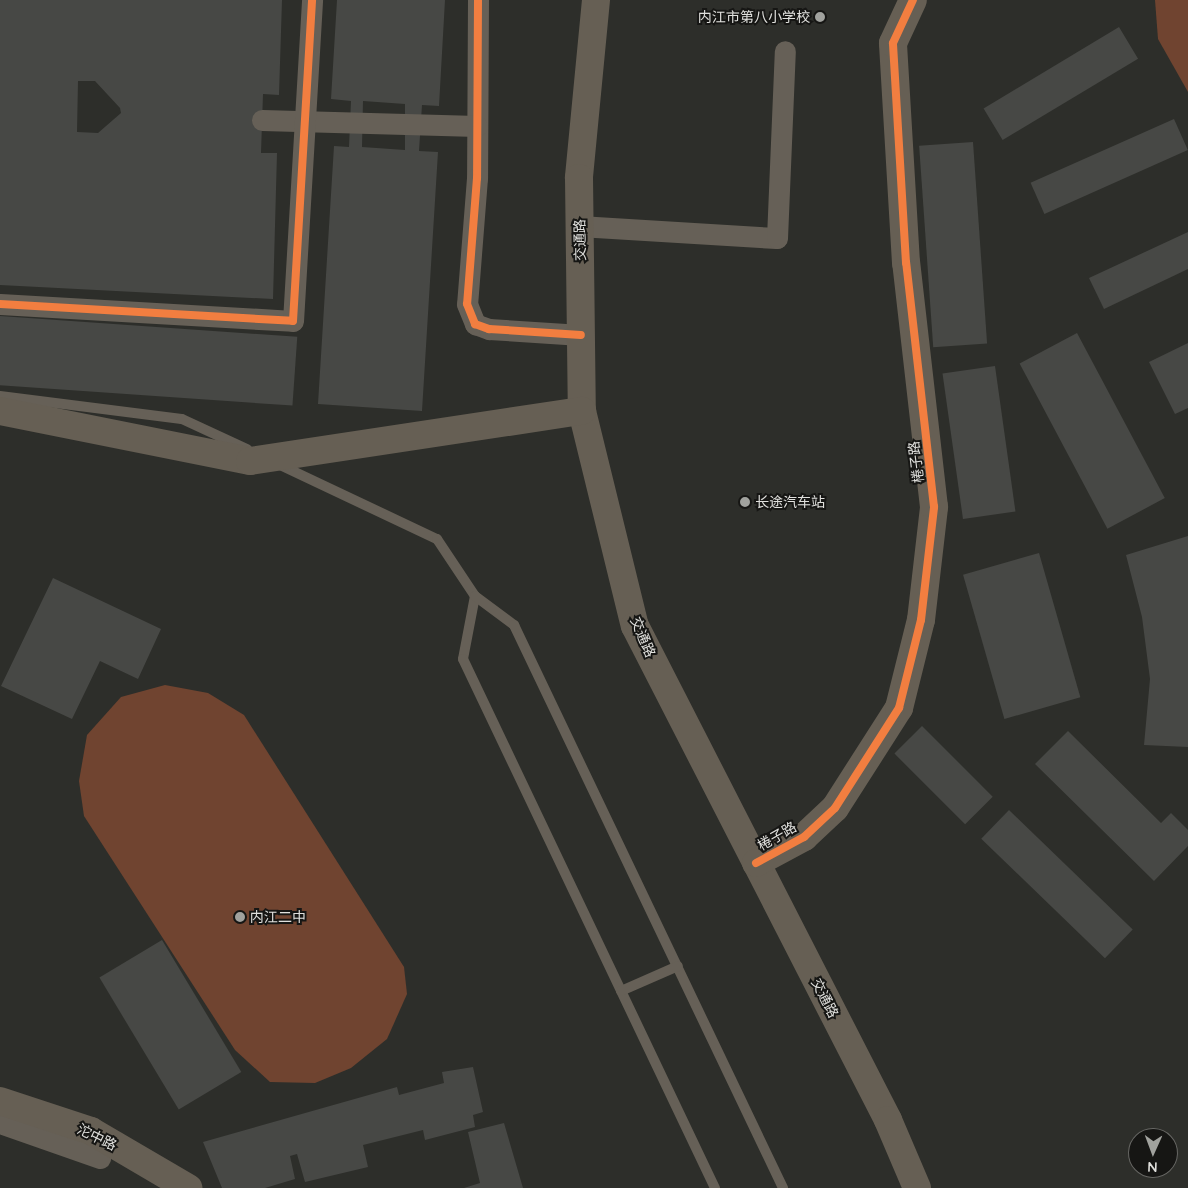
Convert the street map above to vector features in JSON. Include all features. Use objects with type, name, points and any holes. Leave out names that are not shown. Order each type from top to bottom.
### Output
[{"type":"street","points":[[0,304],[84,299],[293,321],[312,0]]},
{"type":"street","points":[[478,0],[477,178],[467,304],[475,324],[489,329],[581,335]]},
{"type":"street","name":"交通路","points":[[596,0],[579,178],[582,411],[635,626],[888,1120],[917,1188]]},
{"type":"street","name":"棬子路","points":[[756,863],[804,837],[835,808],[899,708],[921,620],[934,507],[906,262],[893,43],[913,0]]},
{"type":"street","points":[[579,226],[777,238],[785,51]]},
{"type":"street","points":[[262,120],[477,126]]},
{"type":"street","points":[[0,410],[250,461],[582,411]]},
{"type":"street","name":"沱中路","points":[[0,1101],[91,1131],[188,1188]]},
{"type":"street","points":[[0,1123],[100,1158]]},
{"type":"lane","points":[[0,396],[182,419],[437,539],[475,596],[514,625],[783,1188]]},
{"type":"lane","points":[[475,596],[462,659],[715,1188]]},
{"type":"lane","points":[[621,991],[678,966]]},
{"type":"shaded area","points":[[1155,0],[1188,0],[1188,92],[1158,39]]},
{"type":"shaded area","points":[[165,685],[208,693],[244,715],[404,967],[407,994],[387,1039],[351,1068],[315,1083],[270,1082],[235,1050],[84,816],[79,781],[87,735],[121,697]]},
{"type":"building","points":[[0,0],[282,0],[279,95],[263,94],[261,153],[277,153],[273,299],[0,285]],"holes":[[[78,81],[95,81],[120,108],[121,113],[98,133],[77,132]]]},
{"type":"building","points":[[337,0],[445,0],[439,106],[422,105],[419,151],[438,152],[422,411],[318,404],[334,146],[349,147],[351,101],[331,99]],"holes":[[[363,101],[405,104],[405,150],[362,147]]]},
{"type":"building","points":[[1119,27],[1138,59],[1003,140],[984,108]]},
{"type":"building","points":[[1174,119],[1188,150],[1044,214],[1031,183]]},
{"type":"building","points":[[973,142],[987,344],[933,347],[919,146]]},
{"type":"building","points":[[1188,232],[1188,269],[1104,309],[1089,278]]},
{"type":"building","points":[[0,316],[297,337],[292,406],[0,385]]},
{"type":"building","points":[[1077,333],[1165,498],[1107,529],[1020,364]]},
{"type":"building","points":[[1188,343],[1188,408],[1175,414],[1149,362]]},
{"type":"building","points":[[995,366],[1015,512],[963,519],[943,373]]},
{"type":"building","points":[[1188,536],[1188,747],[1144,745],[1150,679],[1142,617],[1126,555]]},
{"type":"building","points":[[1039,553],[1080,697],[1004,719],[963,575]]},
{"type":"building","points":[[53,578],[161,629],[138,679],[100,661],[72,719],[1,686]]},
{"type":"building","points":[[922,726],[993,797],[965,824],[894,754]]},
{"type":"building","points":[[1068,731],[1161,823],[1171,813],[1188,830],[1188,846],[1154,881],[1035,764]]},
{"type":"building","points":[[1009,810],[1133,929],[1105,958],[981,839]]},
{"type":"building","points":[[162,940],[241,1072],[179,1110],[99,978]]},
{"type":"building","points":[[473,1067],[483,1112],[473,1115],[475,1127],[425,1140],[423,1130],[363,1145],[368,1167],[305,1182],[297,1154],[290,1156],[295,1179],[265,1188],[222,1188],[203,1142],[397,1087],[399,1095],[444,1083],[442,1072]]},
{"type":"building","points":[[504,1123],[523,1188],[464,1188],[480,1183],[468,1132]]},
{"type":"cycle path","points":[[0,304],[293,321],[312,0]]},
{"type":"cycle path","points":[[478,0],[477,178],[467,304],[475,324],[489,329],[581,335]]},
{"type":"cycle path","points":[[756,863],[804,837],[835,808],[899,708],[921,620],[934,507],[906,263],[893,43],[913,0]]},
{"type":"place","name":"内江市第八小学校","points":[[820,17]]},
{"type":"place","name":"长途汽车站","points":[[745,502]]},
{"type":"place","name":"内江二中","points":[[240,917]]}]
